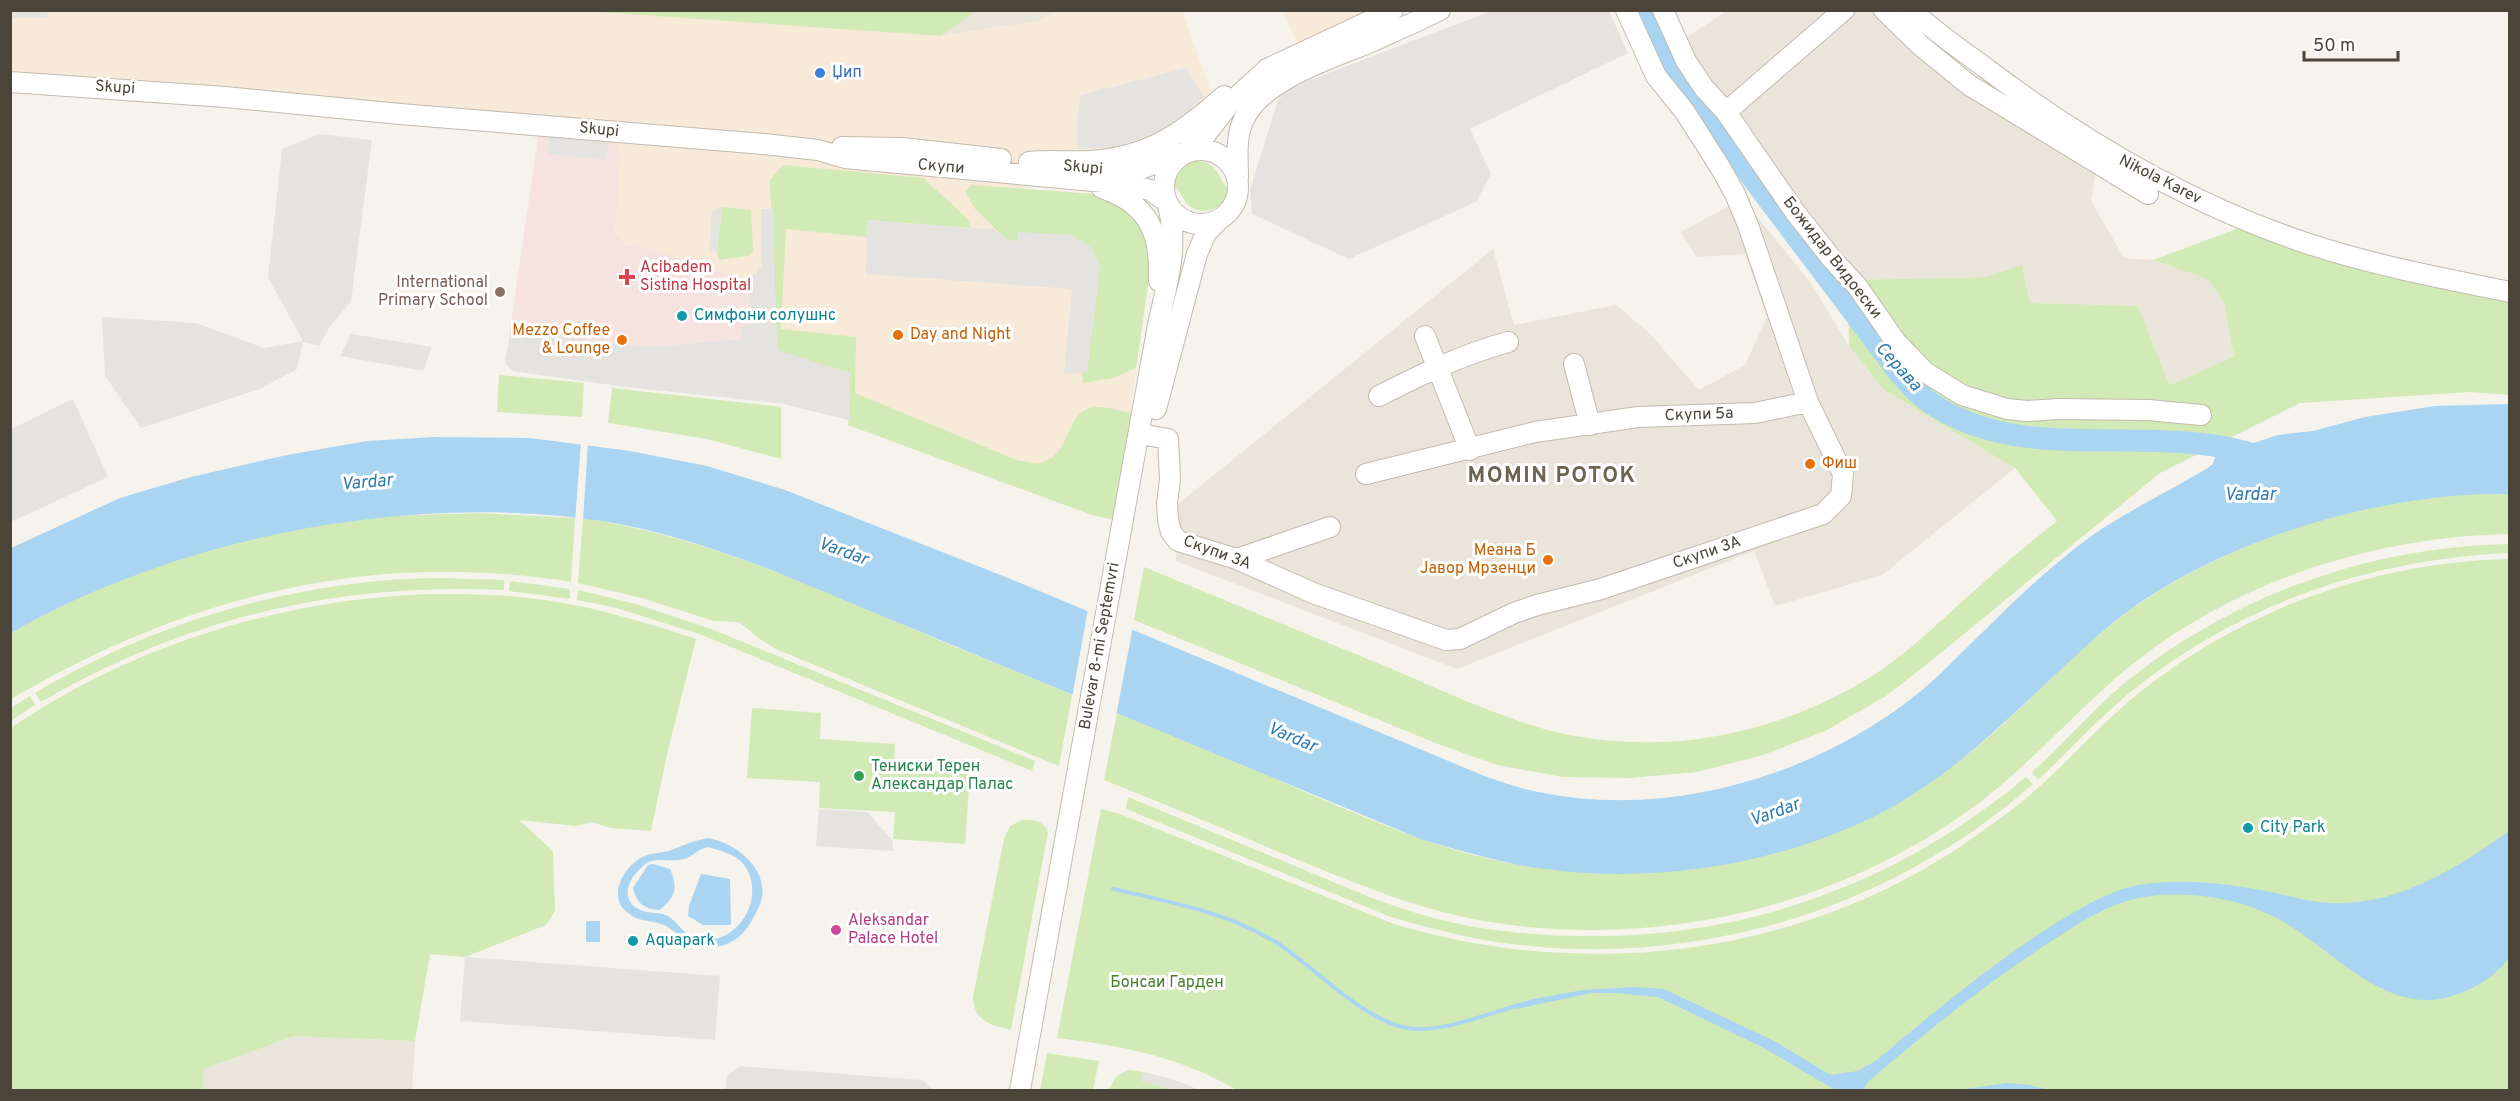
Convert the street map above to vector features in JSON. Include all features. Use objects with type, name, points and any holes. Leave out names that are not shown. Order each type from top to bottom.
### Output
[{"type":"street","points":[[1029,162],[1108,159],[1151,148],[1178,135],[1238,85],[1393,10]]},
{"type":"street","points":[[1267,69],[1231,102],[1204,138],[1173,160],[1164,177],[1163,190],[1167,202],[1177,213],[1191,221],[1206,223],[1219,220],[1229,213],[1236,203],[1239,190],[1238,142],[1242,123],[1251,108],[1262,97],[1306,70],[1440,10]]},
{"type":"street","name":"Скупи 3А","points":[[1151,436],[1168,439],[1170,479],[1167,504],[1171,531],[1178,541],[1237,559],[1313,593],[1446,640],[1460,639],[1537,604],[1601,589],[1823,514],[1841,496],[1843,474],[1808,402],[1782,322],[1735,194],[1685,112],[1656,76],[1626,10]]},
{"type":"street","name":"Божидар Видоески","points":[[1663,10],[1686,61],[1704,88],[1726,112],[1795,212],[1832,259],[1857,286],[1909,358],[1943,386],[1962,395],[2007,409],[2027,411],[2148,410],[2201,415]]},
{"type":"street","points":[[1726,112],[1844,10]]},
{"type":"street","points":[[1884,10],[1920,45],[1969,85],[2148,194]]},
{"type":"street","name":"Nikola Karev","points":[[1911,10],[2007,84],[2075,131],[2134,168],[2223,212],[2344,255],[2510,292]]},
{"type":"street","name":"Skupi","points":[[10,82],[225,97],[818,150],[845,147],[902,148],[1126,171],[1153,165],[1184,153]]},
{"type":"street","name":"Скупи","points":[[818,150],[855,159],[1065,178]]},
{"type":"street","points":[[1184,153],[1199,150],[1217,154],[1232,167],[1238,178]]},
{"type":"street","points":[[1065,178],[1123,196],[1137,206],[1144,215],[1158,250],[1158,325]]},
{"type":"street","name":"Skupi","points":[[1065,178],[1137,186],[1153,192],[1167,202]]},
{"type":"street","name":"Bulevar 8-mi Septemvri","points":[[1027,1081],[1127,533],[1158,325],[1173,245],[1173,225],[1167,202]]},
{"type":"street","name":"Bulevar 8-mi Septemvri","points":[[1127,533],[1162,380],[1197,254],[1206,233],[1219,220]]},
{"type":"street","name":"Nikola Karev","points":[[2444,279],[2510,286]]},
{"type":"street","points":[[1425,336],[1470,450]]},
{"type":"street","points":[[1379,396],[1438,366],[1467,354],[1508,342]]},
{"type":"street","points":[[1574,364],[1590,425]]},
{"type":"street","name":"Скупи 5а","points":[[1366,474],[1535,432],[1638,417],[1755,414],[1808,402]]},
{"type":"street","points":[[1237,559],[1330,527]]},
{"type":"shaded area","points":[[11,10],[47,11],[48,18],[11,18]]},
{"type":"shaded area","points":[[585,10],[941,36],[1038,21],[1057,11],[1182,10],[1215,103],[1169,132],[1020,189],[1066,191],[1153,251],[1115,520],[1092,515],[848,425],[850,373],[777,351],[773,209],[761,209],[762,266],[755,274],[743,280],[649,248],[627,246],[615,234],[621,154],[614,138],[11,82],[11,11]]},
{"type":"shaded area","points":[[976,11],[1057,11],[1038,21],[941,36]]},
{"type":"shaded area","points":[[1282,11],[1367,11],[1346,23],[1297,43]]},
{"type":"shaded area","points":[[1491,11],[1609,11],[1628,53],[1470,129],[1491,174],[1476,202],[1349,259],[1252,214],[1250,190],[1278,100],[1289,88]]},
{"type":"shaded area","points":[[1726,11],[1889,11],[1987,89],[2098,160],[2091,201],[2124,258],[2153,260],[2208,278],[2224,302],[2234,358],[2168,385],[2138,307],[2030,303],[2022,265],[1985,277],[1849,280],[1848,301],[1714,120],[1667,51]]},
{"type":"shaded area","points":[[1186,68],[1204,97],[1185,114],[1160,131],[1134,141],[1113,147],[1077,149],[1077,120],[1081,95]]},
{"type":"shaded area","name":"Acibadem Sistina Hospital","points":[[539,131],[614,137],[621,153],[615,234],[627,246],[649,248],[743,280],[755,274],[762,266],[761,209],[773,209],[777,350],[849,420],[779,403],[627,387],[513,371],[505,363]]},
{"type":"shaded area","points":[[550,133],[609,138],[606,160],[548,154]]},
{"type":"shaded area","points":[[319,134],[372,140],[351,301],[329,328],[319,346],[303,342],[297,369],[260,389],[141,428],[105,376],[102,317],[196,323],[264,348],[303,341],[268,277],[282,149]]},
{"type":"shaded area","points":[[1742,199],[1808,279],[1849,346],[1884,390],[2015,468],[1882,575],[1775,606],[1754,551],[1457,669],[1176,561],[1178,504],[1493,249],[1514,325],[1616,305],[1650,334],[1699,390],[1745,365],[1767,317],[1745,254],[1696,257],[1681,232]]},
{"type":"shaded area","points":[[722,207],[717,252],[709,251],[712,211]]},
{"type":"shaded area","points":[[761,209],[773,209],[777,350],[850,373],[849,420],[779,403],[627,387],[513,371],[505,363],[511,331],[651,347],[742,339],[741,326],[754,324],[748,286],[743,280],[755,274],[762,266]]},
{"type":"shaded area","points":[[867,220],[978,229],[992,228],[1007,240],[1017,241],[1017,232],[1072,235],[1092,248],[1100,268],[1087,372],[1064,374],[1072,289],[866,274]]},
{"type":"shaded area","points":[[351,334],[432,347],[423,371],[340,356]]},
{"type":"shaded area","points":[[73,399],[108,477],[11,522],[11,429]]},
{"type":"shaded area","points":[[819,809],[867,812],[893,841],[893,851],[816,846]]},
{"type":"shaded area","points":[[465,957],[720,976],[715,1040],[460,1021]]},
{"type":"shaded area","points":[[294,1036],[415,1041],[412,1090],[203,1090],[204,1069]]},
{"type":"shaded area","points":[[739,1066],[922,1080],[933,1090],[726,1090],[727,1076]]},
{"type":"shaded area","points":[[1144,1072],[1172,1079],[1200,1090],[1173,1090],[1141,1081]]},
{"type":"green space","points":[[976,10],[941,36],[585,11]]},
{"type":"green space","points":[[1190,161],[1206,163],[1216,170],[1231,194],[1227,200],[1216,208],[1204,211],[1191,207],[1186,202],[1171,182],[1177,168]]},
{"type":"green space","points":[[783,165],[923,178],[967,218],[971,228],[868,220],[867,237],[786,229],[781,329],[856,337],[855,393],[1019,461],[1038,463],[1057,453],[1079,415],[1087,409],[1102,407],[1131,413],[1115,520],[1092,515],[848,425],[850,373],[777,351],[770,180]]},
{"type":"green space","points":[[971,185],[1108,195],[1139,216],[1153,251],[1136,368],[1113,378],[1083,383],[1082,372],[1087,372],[1100,268],[1017,233],[1018,241],[1007,240],[975,209],[965,191]]},
{"type":"green space","points":[[722,207],[751,210],[753,251],[748,256],[719,260],[717,252]]},
{"type":"green space","points":[[2242,227],[2509,299],[2509,395],[2470,392],[2300,403],[2160,473],[1886,696],[1825,731],[1763,755],[1697,772],[1630,778],[1563,777],[1497,765],[1438,744],[1134,620],[1144,567],[1493,712],[1574,736],[1618,741],[1662,742],[1705,738],[1748,729],[1790,716],[1830,699],[1869,678],[1892,662],[2057,521],[2015,468],[1884,390],[1849,346],[1848,280],[1985,277],[2022,265],[2030,303],[2138,306],[2169,385],[2234,357],[2224,302],[2208,279],[2153,260]]},
{"type":"green space","points":[[499,375],[584,383],[582,417],[497,412]]},
{"type":"green space","points":[[612,388],[781,407],[781,459],[707,439],[608,423]]},
{"type":"green space","points":[[2509,494],[2509,534],[2456,537],[2351,556],[2301,572],[2251,592],[2204,616],[2159,644],[2117,677],[2022,767],[1961,816],[1909,848],[1855,875],[1798,897],[1739,913],[1679,924],[1619,929],[1558,929],[1470,918],[1418,905],[1366,887],[1104,780],[1117,713],[1378,822],[1445,847],[1479,856],[1548,869],[1609,873],[1669,871],[1727,864],[1784,850],[1838,831],[1891,805],[1941,774],[1990,736],[2114,622],[2174,582],[2217,559],[2264,539],[2362,510],[2412,500],[2461,495]]},
{"type":"green space","points":[[477,513],[575,518],[571,582],[496,573],[423,572],[351,578],[280,590],[211,608],[144,633],[77,663],[11,699],[11,633],[93,592],[135,575],[223,546],[314,526],[373,517]]},
{"type":"green space","points":[[583,518],[670,537],[755,564],[1072,695],[1059,766],[776,649],[739,622],[713,621],[642,598],[578,583]]},
{"type":"green space","points":[[2509,544],[2509,553],[2410,564],[2362,575],[2270,607],[2225,629],[2183,654],[2142,683],[2115,706],[2038,780],[2032,772],[2127,681],[2169,650],[2213,623],[2259,600],[2307,581],[2406,554],[2457,547]]},
{"type":"green space","name":"City Park","points":[[2509,559],[2509,1090],[1236,1090],[1194,1069],[1150,1054],[1104,1044],[1057,1038],[1101,809],[1120,814],[1394,924],[1468,942],[1544,952],[1620,953],[1696,947],[1771,931],[1843,908],[1912,876],[1977,835],[2018,805],[2134,697],[2175,666],[2218,639],[2264,616],[2311,596],[2359,581],[2458,562]]},
{"type":"green space","points":[[441,578],[504,580],[504,590],[442,589],[382,592],[322,600],[264,612],[207,628],[151,648],[41,702],[35,693],[81,667],[130,645],[179,625],[230,609],[335,586],[388,580]]},
{"type":"green space","points":[[510,581],[570,589],[570,599],[509,591]]},
{"type":"green space","points":[[578,590],[636,604],[711,629],[1035,761],[1032,771],[702,635],[613,607],[577,600]]},
{"type":"green space","points":[[427,594],[491,595],[571,604],[696,639],[667,754],[651,831],[611,828],[592,822],[576,826],[519,820],[553,851],[555,911],[546,925],[465,957],[430,954],[415,1041],[294,1036],[204,1069],[203,1090],[11,1090],[11,728],[106,673],[209,632],[263,617],[317,606],[372,598]]},
{"type":"green space","points":[[30,696],[35,705],[11,721],[11,708]]},
{"type":"green space","name":"Тениски Терен Александар Палас","points":[[752,708],[821,713],[820,739],[895,744],[894,769],[970,774],[965,844],[893,839],[895,812],[819,808],[820,782],[747,778]]},
{"type":"green space","points":[[2026,777],[2033,784],[1979,826],[1922,863],[1861,893],[1798,917],[1732,935],[1665,945],[1597,949],[1494,942],[1391,917],[1126,809],[1128,797],[1367,896],[1400,908],[1452,922],[1507,932],[1545,935],[1643,934],[1703,927],[1762,915],[1819,897],[1874,874],[1927,847],[1978,814]]},
{"type":"green space","points":[[1022,820],[1038,822],[1044,825],[1048,832],[1011,1030],[990,1024],[980,1017],[973,997],[1004,839],[1010,826]]},
{"type":"green space","points":[[1047,1053],[1099,1061],[1093,1090],[1040,1090]]},
{"type":"green space","points":[[1129,1070],[1144,1072],[1142,1081],[1173,1090],[1108,1090],[1117,1076]]},
{"type":"water","name":"Vardar","points":[[2509,404],[2509,494],[2458,496],[2404,502],[2349,513],[2294,529],[2240,549],[2189,573],[2143,601],[2102,632],[1968,754],[1940,776],[1879,814],[1840,832],[1758,858],[1673,872],[1588,873],[1545,869],[1499,861],[1423,840],[769,569],[670,536],[608,522],[533,514],[456,513],[378,518],[300,530],[223,547],[149,570],[77,599],[11,633],[11,548],[120,498],[191,477],[287,455],[367,441],[434,437],[530,438],[630,451],[707,466],[785,490],[1008,578],[1487,777],[1543,793],[1591,799],[1640,800],[1688,795],[1736,785],[1783,770],[1828,750],[1871,726],[1911,699],[1931,682],[2020,596],[2078,546],[2125,515],[2206,469],[2213,464],[2216,455],[2278,435],[2313,431],[2365,417],[2435,406]]},
{"type":"water","points":[[2509,831],[2509,958],[2492,975],[2473,988],[2433,1000],[2409,998],[2387,991],[2343,965],[2302,934],[2267,913],[2219,898],[2168,895],[2137,898],[2111,907],[2053,940],[1981,990],[1936,1025],[1869,1081],[1865,1090],[1835,1090],[1764,1048],[1658,997],[1592,993],[1516,1009],[1515,1005],[1533,999],[1583,990],[1635,987],[1664,989],[1776,1042],[1830,1075],[1858,1071],[1877,1060],[2007,956],[2053,925],[2105,896],[2139,885],[2204,882],[2238,886],[2319,902],[2345,903],[2371,900],[2396,894],[2444,873]]},
{"type":"water","points":[[703,839],[718,840],[747,858],[754,866],[762,886],[760,904],[747,929],[731,942],[717,947],[696,946],[664,925],[635,917],[628,913],[618,899],[620,883],[624,875],[642,857],[669,851]],"holes":[[[708,847],[740,860],[751,880],[751,903],[747,914],[732,931],[711,940],[693,938],[671,918],[645,912],[631,903],[628,896],[631,881],[648,862],[684,859]]]},
{"type":"water","points":[[653,864],[670,869],[675,887],[672,896],[660,910],[642,905],[633,888],[648,865]]},
{"type":"water","points":[[701,874],[730,879],[731,925],[703,925],[688,916],[689,906]]},
{"type":"water","points":[[586,921],[600,921],[600,942],[586,942]]},
{"type":"water","points":[[2006,1083],[2050,1090],[1958,1090]]},
{"type":"pier","points":[[581,442],[588,443],[583,521],[575,521]]},
{"type":"pier","points":[[1088,609],[1133,627],[1116,716],[1072,698]]},
{"type":"waterway","name":"Серава","points":[[1646,10],[1664,53],[1695,102],[1897,370],[1931,403],[1974,425],[2013,435],[2054,439],[2182,442],[2223,447],[2264,458]]},
{"type":"waterway","points":[[1113,889],[1154,898],[1236,922],[1274,941],[1372,1014],[1407,1028],[1448,1026],[1519,1005]]},
{"type":"place","name":"Џип","points":[[820,73]]},
{"type":"place","name":"Acibadem Sistina Hospital","points":[[627,277]]},
{"type":"place","name":"International Primary School","points":[[500,292]]},
{"type":"place","name":"Симфони солушнс","points":[[682,316]]},
{"type":"place","name":"Day and Night","points":[[898,335]]},
{"type":"place","name":"Mezzo Coffee & Lounge","points":[[622,340]]},
{"type":"place","name":"Фиш","points":[[1810,464]]},
{"type":"place","name":"Меана Б Јавор Мрзенци","points":[[1548,560]]},
{"type":"place","name":"Тениски Терен Александар Палас","points":[[859,776]]},
{"type":"place","name":"City Park","points":[[2248,828]]},
{"type":"place","name":"Aleksandar Palace Hotel","points":[[836,930]]},
{"type":"place","name":"Aquapark","points":[[633,941]]},
{"type":"district","name":"MOMIN POTOK","points":[[1552,476]]},
{"type":"park label","name":"Бонсаи Гарден","points":[[1167,983]]}]
